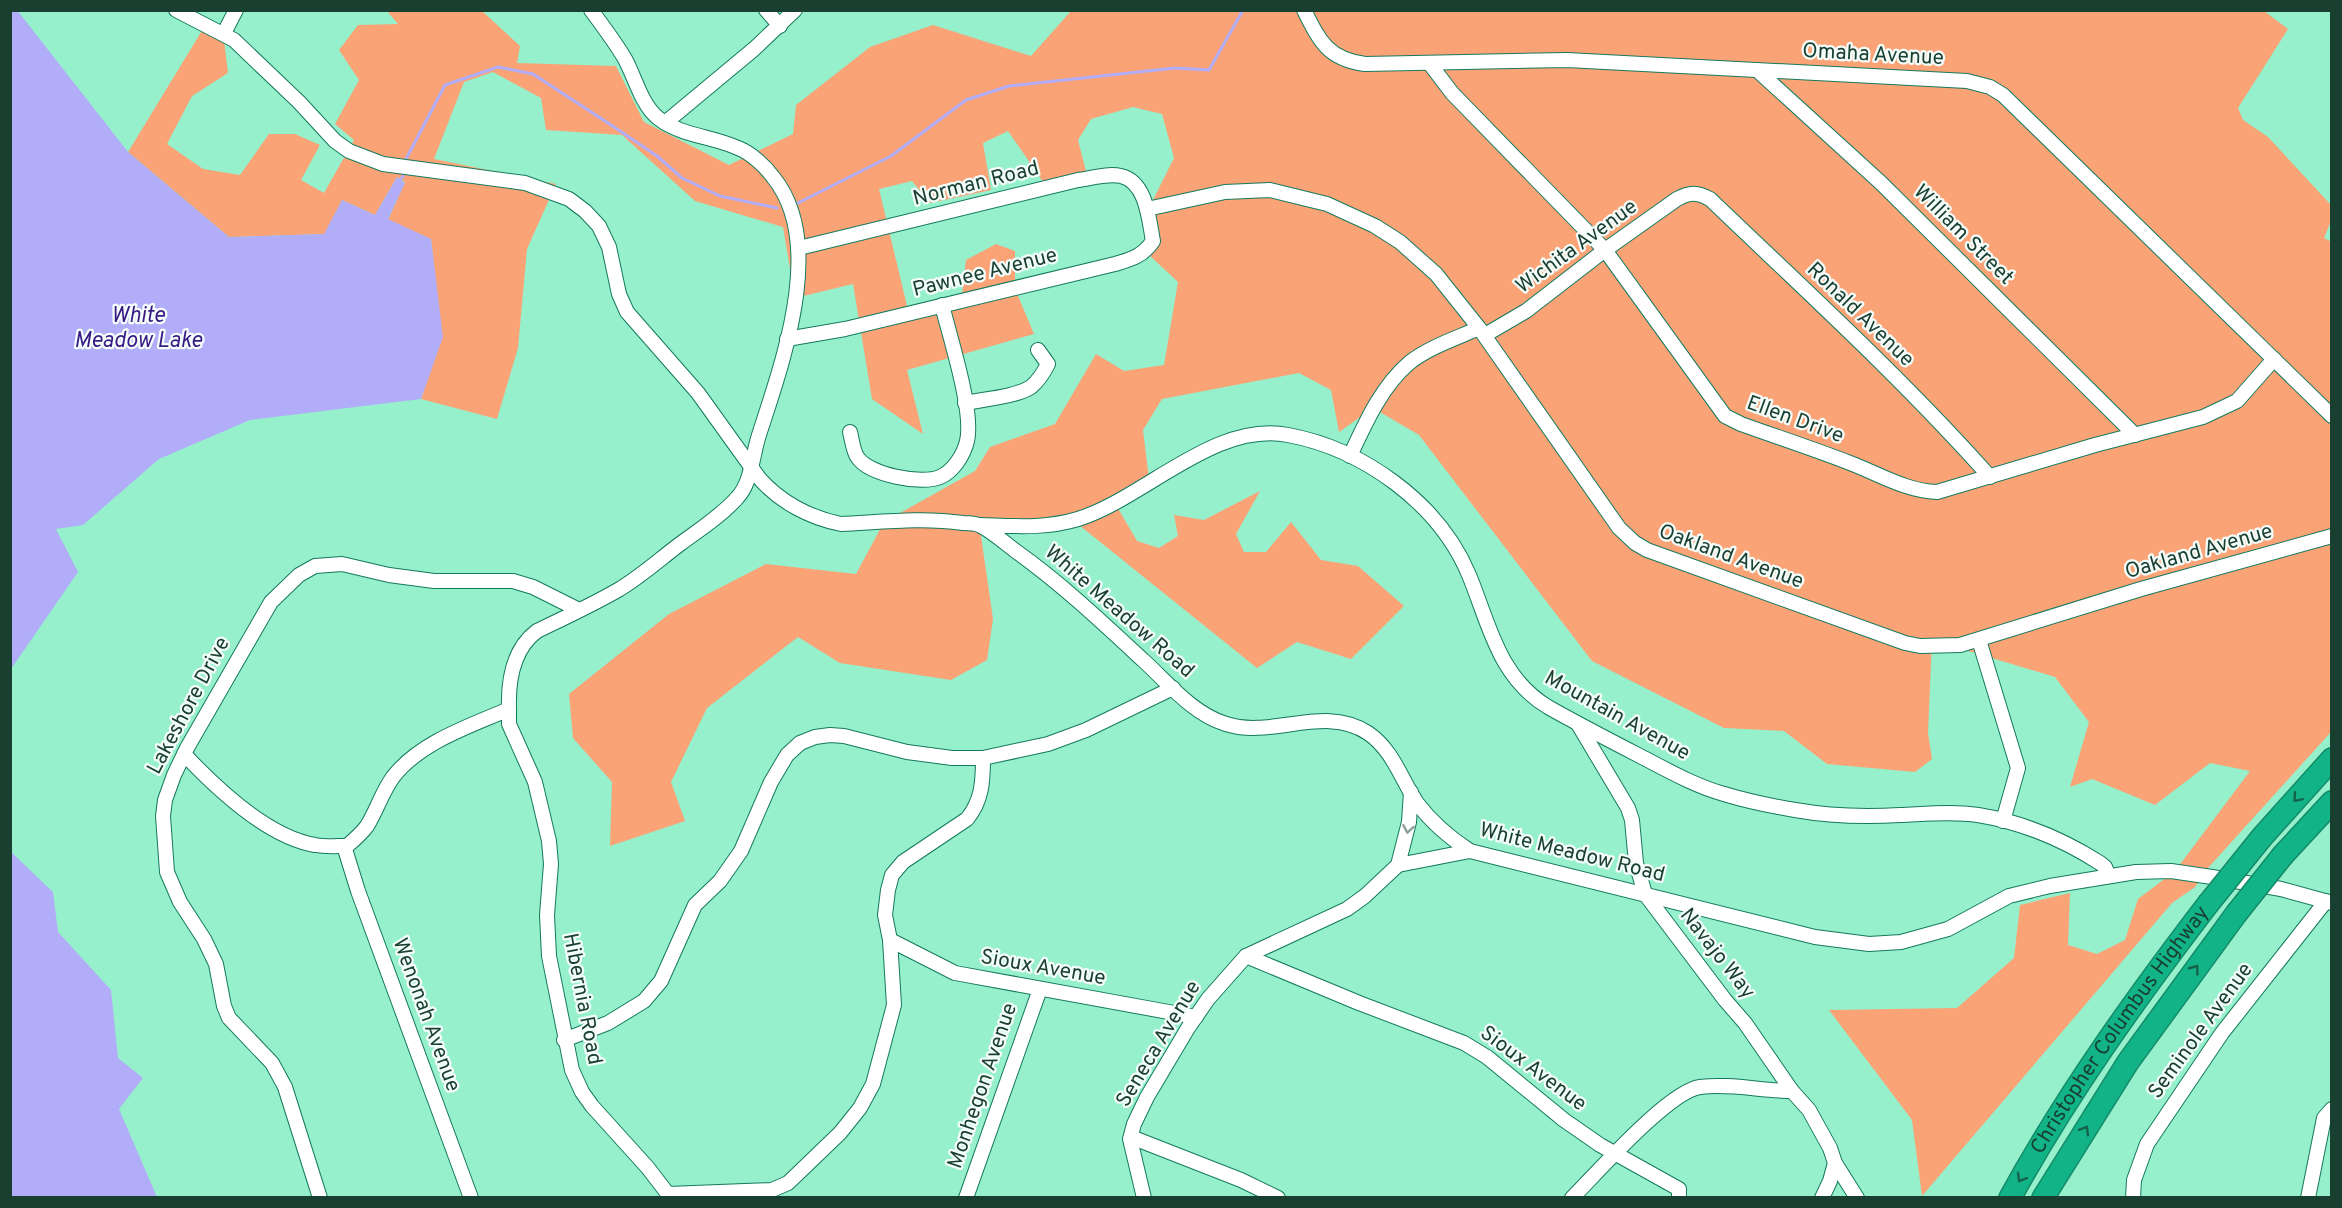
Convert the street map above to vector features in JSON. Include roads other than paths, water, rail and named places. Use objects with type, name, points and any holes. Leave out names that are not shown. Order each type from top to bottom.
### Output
[{"type":"highway","name":"Christopher Columbus Highway","points":[[2010,1197],[2088,1070],[2146,986],[2262,837],[2331,759]]},
{"type":"highway","name":"Christopher Columbus Highway","points":[[2043,1197],[2128,1062],[2236,914],[2331,802]]},
{"type":"highway","points":[[2290,848],[2331,814]]},
{"type":"street","name":"White Meadow Road","points":[[176,10],[224,33],[267,70],[335,141],[349,151],[383,164],[525,183],[569,199],[585,210],[599,226],[609,247],[620,294],[627,312],[698,393],[769,489],[787,503],[827,521],[841,524],[936,519],[980,525],[1055,580],[1194,707],[1226,724],[1242,727],[1267,727],[1316,721],[1338,722],[1366,731],[1386,750],[1429,817],[1442,831],[1470,851],[1815,937],[1852,944],[1876,944],[1916,939],[1948,928],[2009,896],[2109,876],[2171,871],[2281,889],[2329,902]]},
{"type":"street","points":[[224,33],[236,10]]},
{"type":"street","points":[[579,610],[619,589],[699,531],[741,493],[747,481],[782,363],[797,285],[799,248],[782,191],[773,177],[740,148],[679,130],[656,116],[646,104],[621,52],[591,10]]},
{"type":"street","points":[[766,10],[780,26]]},
{"type":"street","points":[[665,123],[780,26],[795,10]]},
{"type":"street","name":"Omaha Avenue","points":[[1304,10],[1320,39],[1336,57],[1349,62],[1365,64],[1567,60],[1967,81],[1990,87],[2003,95],[2331,416]]},
{"type":"street","name":"Ellen Drive","points":[[1430,64],[1452,93],[1605,250],[1725,416],[1922,491],[1937,492],[2094,445],[2203,417],[2237,401],[2274,359]]},
{"type":"street","name":"William Street","points":[[1757,70],[1881,183],[2135,435]]},
{"type":"street","name":"Norman Road","points":[[799,248],[1078,180],[1112,175],[1124,176],[1138,188],[1147,209]]},
{"type":"street","name":"Oakland Avenue","points":[[1147,209],[1226,192],[1270,190],[1328,204],[1375,226],[1423,261],[1482,332],[1619,528],[1635,543],[1647,550],[1905,643],[1920,646],[1960,645],[2141,589],[2331,536]]},
{"type":"street","name":"Wichita Avenue","points":[[1350,456],[1367,421],[1394,378],[1410,363],[1424,354],[1482,332],[1526,311],[1605,250],[1677,200],[1689,193],[1694,193]]},
{"type":"street","name":"Ronald Avenue","points":[[1694,193],[1700,194],[1719,208],[1889,372],[1990,477]]},
{"type":"street","name":"Pawnee Avenue","points":[[787,339],[845,329],[1137,258],[1146,252],[1153,242],[1147,209]]},
{"type":"street","points":[[850,432],[857,458],[871,469],[893,476],[915,479],[940,477],[963,454],[969,429],[942,305]]},
{"type":"street","points":[[965,403],[1030,387],[1042,375],[1048,364],[1038,350]]},
{"type":"street","name":"Mountain Avenue","points":[[980,525],[1041,527],[1077,519],[1130,495],[1192,457],[1215,446],[1239,438],[1272,434],[1289,435],[1350,456],[1390,480],[1420,504],[1459,555],[1472,582],[1495,646],[1514,678],[1544,704],[1577,722],[1672,773],[1721,793],[1822,814],[1978,815],[2030,829],[2066,843],[2100,863],[2105,867],[2109,876]]},
{"type":"street","name":"Lakeshore Drive","points":[[320,1197],[285,1088],[272,1063],[229,1017],[224,1006],[216,964],[204,939],[180,902],[167,872],[163,835],[165,800],[184,754],[271,602],[291,581],[315,566],[342,564],[420,580],[513,581],[533,587],[579,610]]},
{"type":"street","name":"Hibernia Road","points":[[579,610],[526,639],[514,663],[509,724],[535,782],[549,841],[551,864],[547,937],[564,1040],[572,1070],[582,1092],[669,1196]]},
{"type":"street","points":[[1979,640],[2018,768],[2003,821]]},
{"type":"street","points":[[564,1040],[608,1023],[644,1001],[661,981],[695,905],[720,881],[741,851],[771,782],[791,749],[808,739],[830,735],[907,752],[952,758],[983,758],[1048,744],[1086,730],[1173,688]]},
{"type":"street","points":[[184,754],[236,803],[277,831],[316,846],[347,846],[366,828],[381,795],[395,775],[409,762],[456,732],[509,710]]},
{"type":"street","name":"Navajo Way","points":[[1577,722],[1628,808],[1632,820],[1636,863],[1645,894],[1745,1023],[1792,1091],[1809,1110],[1830,1148],[1835,1163],[1857,1197]]},
{"type":"street","points":[[669,1196],[772,1190],[788,1182],[840,1134],[860,1108],[873,1084],[894,1005],[890,940],[885,915],[892,875],[903,862],[967,819],[975,809],[983,786],[983,758]]},
{"type":"street","points":[[1411,792],[1409,822],[1398,865],[1470,851]]},
{"type":"street","name":"Wenonah Avenue","points":[[344,846],[358,891],[471,1197]]},
{"type":"street","name":"Seneca Avenue","points":[[1144,1197],[1131,1150],[1131,1137],[1147,1097],[1208,999],[1246,956],[1347,909],[1365,896],[1398,865]]},
{"type":"street","name":"Seminole Avenue","points":[[2133,1197],[2134,1180],[2139,1161],[2147,1144],[2222,1033],[2329,902]]},
{"type":"street","name":"Sioux Avenue","points":[[890,940],[955,973],[1196,1017]]},
{"type":"street","name":"Sioux Avenue","points":[[1246,956],[1464,1043],[1487,1057],[1564,1119],[1616,1153],[1679,1189],[1679,1197]]},
{"type":"street","name":"Monhegon Avenue","points":[[966,1197],[1040,990]]},
{"type":"street","points":[[1572,1197],[1661,1111],[1679,1097],[1698,1087],[1792,1091]]},
{"type":"street","points":[[2308,1197],[2324,1118],[2330,1110]]},
{"type":"street","points":[[1131,1137],[1278,1197]]},
{"type":"street","points":[[1822,1197],[1835,1163]]},
{"type":"water","name":"White Meadow Lake","points":[[17,10],[128,152],[229,237],[324,234],[342,200],[375,215],[397,177],[405,183],[388,219],[431,239],[443,337],[421,399],[250,420],[159,459],[83,525],[56,529],[78,572],[11,669],[10,11]]},
{"type":"water","points":[[11,852],[53,892],[58,932],[111,990],[118,1058],[143,1078],[119,1109],[157,1197],[11,1197]]},
{"type":"waterway","points":[[794,205],[891,156],[966,100],[1009,86],[1175,68],[1209,70],[1243,10]]},
{"type":"waterway","points":[[406,159],[445,85],[498,67],[533,74],[657,156],[682,178],[720,196],[777,208]]}]
